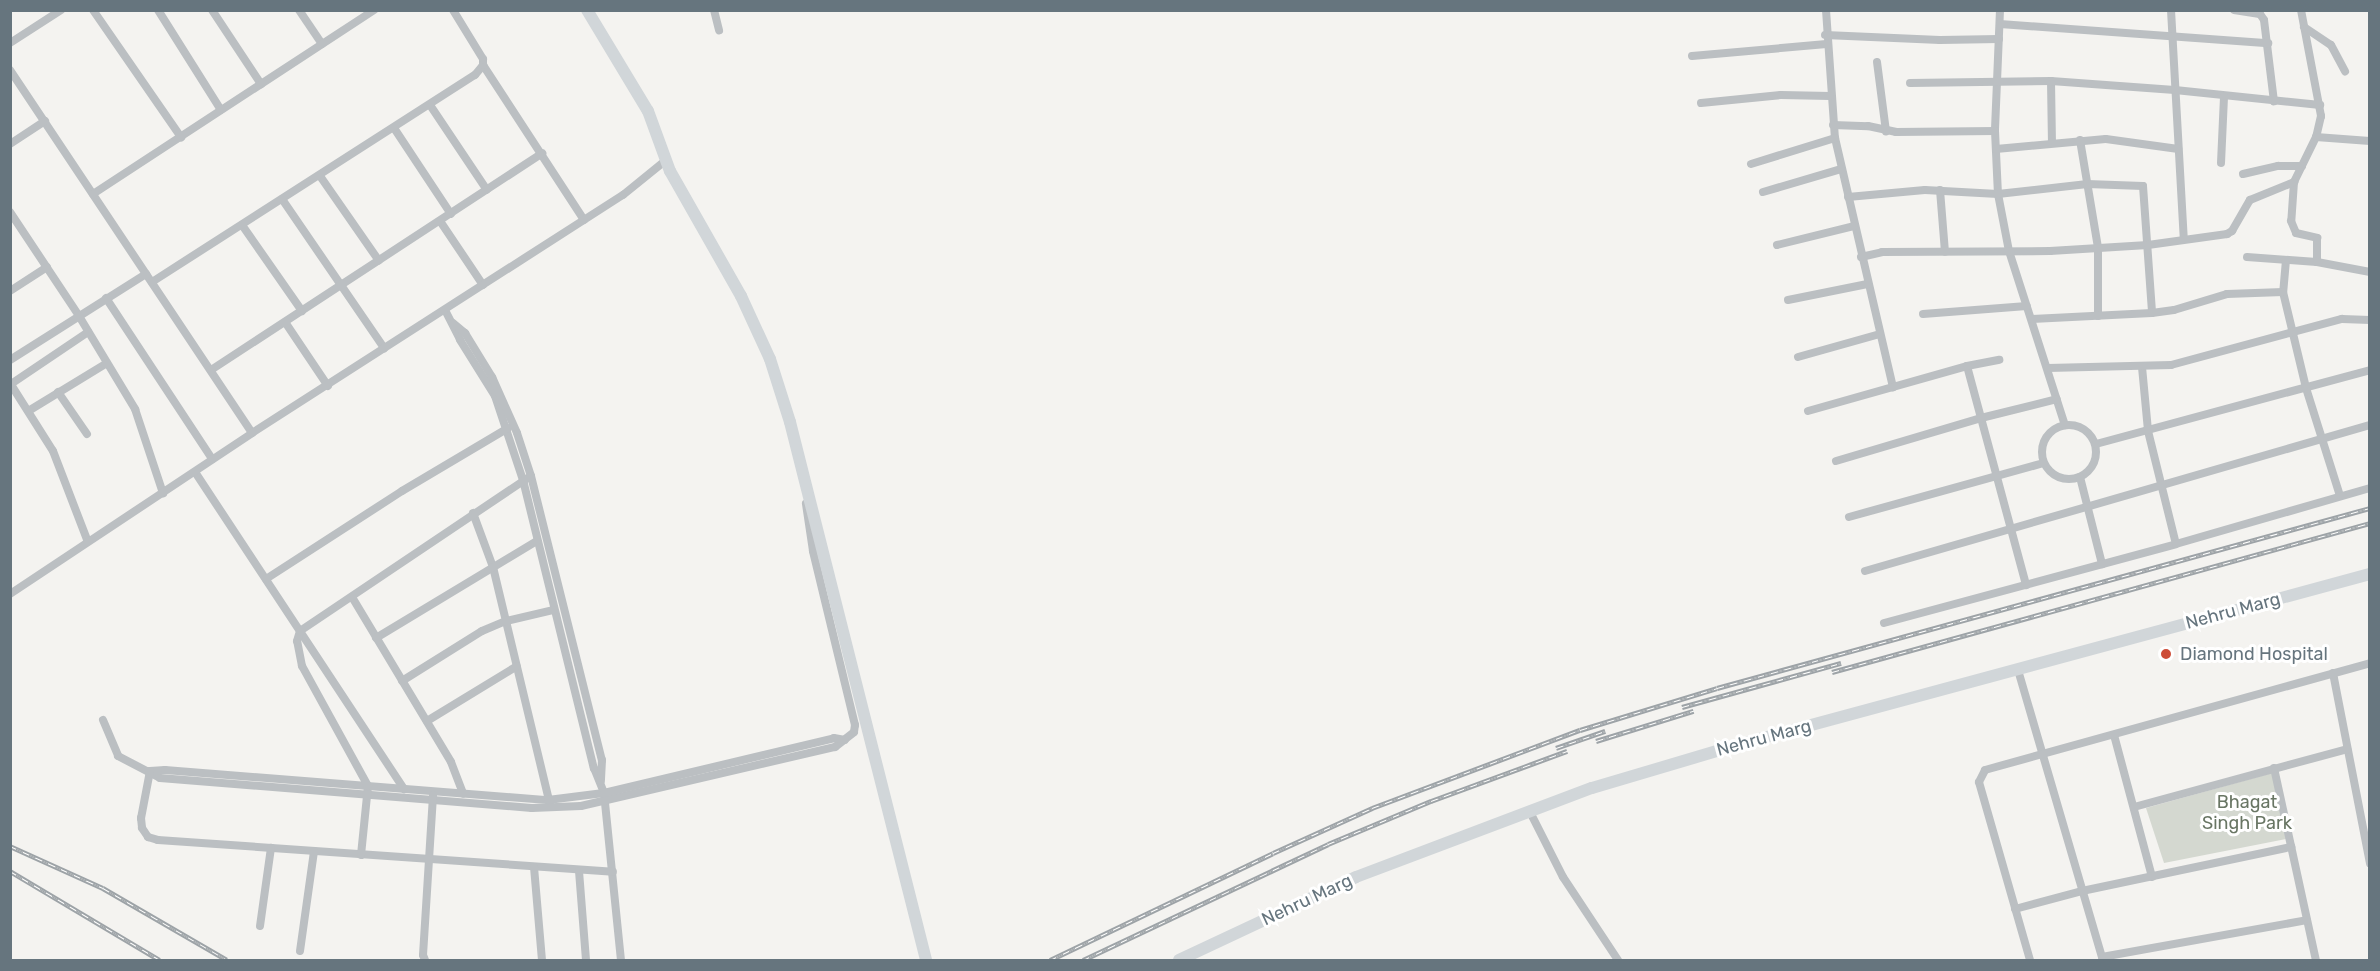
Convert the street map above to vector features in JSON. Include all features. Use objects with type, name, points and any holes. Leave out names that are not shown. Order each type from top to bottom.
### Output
[{"type":"street","points":[[10,43],[61,10]]},
{"type":"street","points":[[93,10],[181,137]]},
{"type":"street","points":[[158,10],[222,110]]},
{"type":"street","points":[[212,10],[261,84]]},
{"type":"street","points":[[299,10],[322,44]]},
{"type":"street","points":[[453,10],[476,45],[483,64],[584,220]]},
{"type":"street","points":[[587,10],[648,111],[666,160],[758,330],[782,394],[802,465],[926,960]]},
{"type":"street","points":[[714,10],[719,30]]},
{"type":"street","points":[[1826,10],[1825,34],[1835,138],[1867,284],[1893,387]]},
{"type":"street","points":[[2000,10],[1995,130],[1998,194],[2009,251],[2065,425]]},
{"type":"street","points":[[2171,10],[2184,239]]},
{"type":"street","points":[[2234,10],[2262,16],[2268,43],[2274,101]]},
{"type":"street","points":[[2301,10],[2320,105],[2320,124],[2294,182],[2293,228],[2296,232],[2317,238],[2317,262]]},
{"type":"street","points":[[93,194],[370,12]]},
{"type":"street","points":[[2000,24],[2268,43]]},
{"type":"street","points":[[2304,27],[2331,45],[2345,71]]},
{"type":"street","points":[[1825,34],[1940,40],[1999,39]]},
{"type":"street","points":[[1692,56],[1826,44]]},
{"type":"street","points":[[1877,62],[1886,131]]},
{"type":"street","points":[[152,282],[430,105],[475,75],[483,64]]},
{"type":"street","points":[[10,70],[252,433]]},
{"type":"street","points":[[1910,82],[2051,81],[2175,90],[2320,105]]},
{"type":"street","points":[[2051,81],[2052,142]]},
{"type":"street","points":[[1701,103],[1781,95],[1830,96]]},
{"type":"street","points":[[2221,163],[2224,96]]},
{"type":"street","points":[[430,105],[487,190]]},
{"type":"street","points":[[10,144],[45,122]]},
{"type":"street","points":[[1833,125],[1868,126],[1886,131],[1995,130]]},
{"type":"street","points":[[394,128],[451,214]]},
{"type":"street","points":[[2316,137],[2370,141]]},
{"type":"street","points":[[1751,164],[1835,138]]},
{"type":"street","points":[[1995,149],[2106,138],[2178,149]]},
{"type":"street","points":[[2080,140],[2098,248],[2097,316]]},
{"type":"street","points":[[211,370],[542,153]]},
{"type":"street","points":[[10,594],[212,459],[623,195],[666,160]]},
{"type":"street","points":[[2244,174],[2278,166],[2302,166]]},
{"type":"street","points":[[1763,192],[1842,169]]},
{"type":"street","points":[[320,176],[379,261]]},
{"type":"street","points":[[1861,256],[1882,252],[2009,251],[2148,245],[2227,234],[2232,231],[2250,201],[2294,182]]},
{"type":"street","points":[[1848,197],[1898,191],[1940,190],[1998,194],[2087,184],[2143,186],[2152,313]]},
{"type":"street","points":[[1940,190],[1945,252]]},
{"type":"street","points":[[282,199],[384,348]]},
{"type":"street","points":[[10,212],[79,316],[135,409],[163,493]]},
{"type":"street","points":[[440,221],[483,285]]},
{"type":"street","points":[[242,225],[302,311]]},
{"type":"street","points":[[1777,245],[1854,226]]},
{"type":"street","points":[[2247,257],[2317,262],[2370,272]]},
{"type":"street","points":[[2286,260],[2283,292],[2292,333],[2321,439],[2340,496]]},
{"type":"street","points":[[10,291],[47,267]]},
{"type":"street","points":[[10,360],[146,274]]},
{"type":"street","points":[[1788,300],[1867,284]]},
{"type":"street","points":[[2032,319],[2152,313],[2174,310],[2227,294],[2283,292]]},
{"type":"street","points":[[106,298],[212,459]]},
{"type":"street","points":[[1923,314],[2027,306]]},
{"type":"street","points":[[445,310],[460,340],[495,396],[527,478],[537,541],[594,768],[601,781]]},
{"type":"street","points":[[2048,368],[2171,365],[2342,318],[2370,320]]},
{"type":"street","points":[[285,322],[328,386]]},
{"type":"street","points":[[453,323],[465,333],[504,399],[602,760],[601,781],[621,960]]},
{"type":"street","points":[[88,332],[11,383],[30,410],[53,451],[88,542]]},
{"type":"street","points":[[1798,357],[1880,334]]},
{"type":"street","points":[[1809,411],[1967,366],[1999,360]]},
{"type":"street","points":[[30,410],[107,363]]},
{"type":"street","points":[[1967,366],[2026,585]]},
{"type":"street","points":[[2142,367],[2148,431],[2176,544]]},
{"type":"street","points":[[2096,444],[2370,370]]},
{"type":"street","points":[[58,392],[87,434]]},
{"type":"street","points":[[1836,461],[1981,418],[2057,399]]},
{"type":"street","points":[[2065,425],[2083,428],[2096,444],[2093,466],[2080,477],[2069,480],[2059,478],[2044,463],[2043,443],[2049,433],[2065,425]]},
{"type":"street","points":[[1865,571],[2370,425]]},
{"type":"street","points":[[266,579],[402,491],[508,428]]},
{"type":"street","points":[[1849,517],[2044,463]]},
{"type":"street","points":[[103,720],[118,756],[125,762],[150,771],[160,778],[581,806],[604,797],[796,758],[835,747],[854,732],[854,717],[813,551],[802,465]]},
{"type":"street","points":[[195,472],[404,789]]},
{"type":"street","points":[[2080,477],[2102,564]]},
{"type":"street","points":[[361,855],[368,791],[302,666],[297,640],[300,631],[527,478]]},
{"type":"street","points":[[1884,623],[2176,544],[2370,488]]},
{"type":"street","points":[[472,513],[493,567],[549,804]]},
{"type":"street","points":[[376,638],[537,541]]},
{"type":"street","name":"Nehru Marg","points":[[1179,960],[1341,883],[1529,810],[1622,779],[1737,745],[2370,574]]},
{"type":"street","points":[[352,597],[456,771],[464,794]]},
{"type":"street","points":[[402,681],[482,632],[506,621],[554,610]]},
{"type":"street","points":[[2030,960],[1979,782],[1985,770],[2370,663]]},
{"type":"street","points":[[427,721],[516,666]]},
{"type":"street","points":[[2018,670],[2102,959],[2307,920]]},
{"type":"street","points":[[2333,673],[2369,860]]},
{"type":"street","points":[[2114,735],[2152,877]]},
{"type":"street","points":[[2134,807],[2347,749]]},
{"type":"street","points":[[2274,768],[2316,960]]},
{"type":"street","points":[[150,771],[141,818],[148,837],[158,840],[613,873]]},
{"type":"street","points":[[368,791],[404,789],[433,796],[464,794],[549,804]]},
{"type":"street","points":[[425,960],[423,955],[433,796]]},
{"type":"street","points":[[1529,810],[1563,877],[1618,960]]},
{"type":"street","points":[[2015,909],[2082,891],[2291,847]]},
{"type":"street","points":[[260,926],[271,848]]},
{"type":"street","points":[[300,951],[314,851]]},
{"type":"street","points":[[534,867],[542,960]]},
{"type":"street","points":[[579,871],[586,960]]},
{"type":"green space","name":"Bhagat Singh Park","points":[[2272,773],[2286,839],[2164,863],[2146,808]]},
{"type":"railway","points":[[1050,960],[1372,808],[1580,730],[1717,688],[2370,508]]},
{"type":"railway","points":[[1832,672],[2370,523]]},
{"type":"railway","points":[[1682,707],[1841,663]]},
{"type":"railway","points":[[1596,741],[1693,711]]},
{"type":"railway","points":[[1556,748],[1605,731]]},
{"type":"railway","points":[[1083,960],[1328,844],[1431,801],[1567,751]]},
{"type":"railway","points":[[10,846],[103,888],[227,960]]},
{"type":"railway","points":[[10,871],[160,960]]},
{"type":"place","name":"Diamond Hospital","points":[[2166,654]]}]
